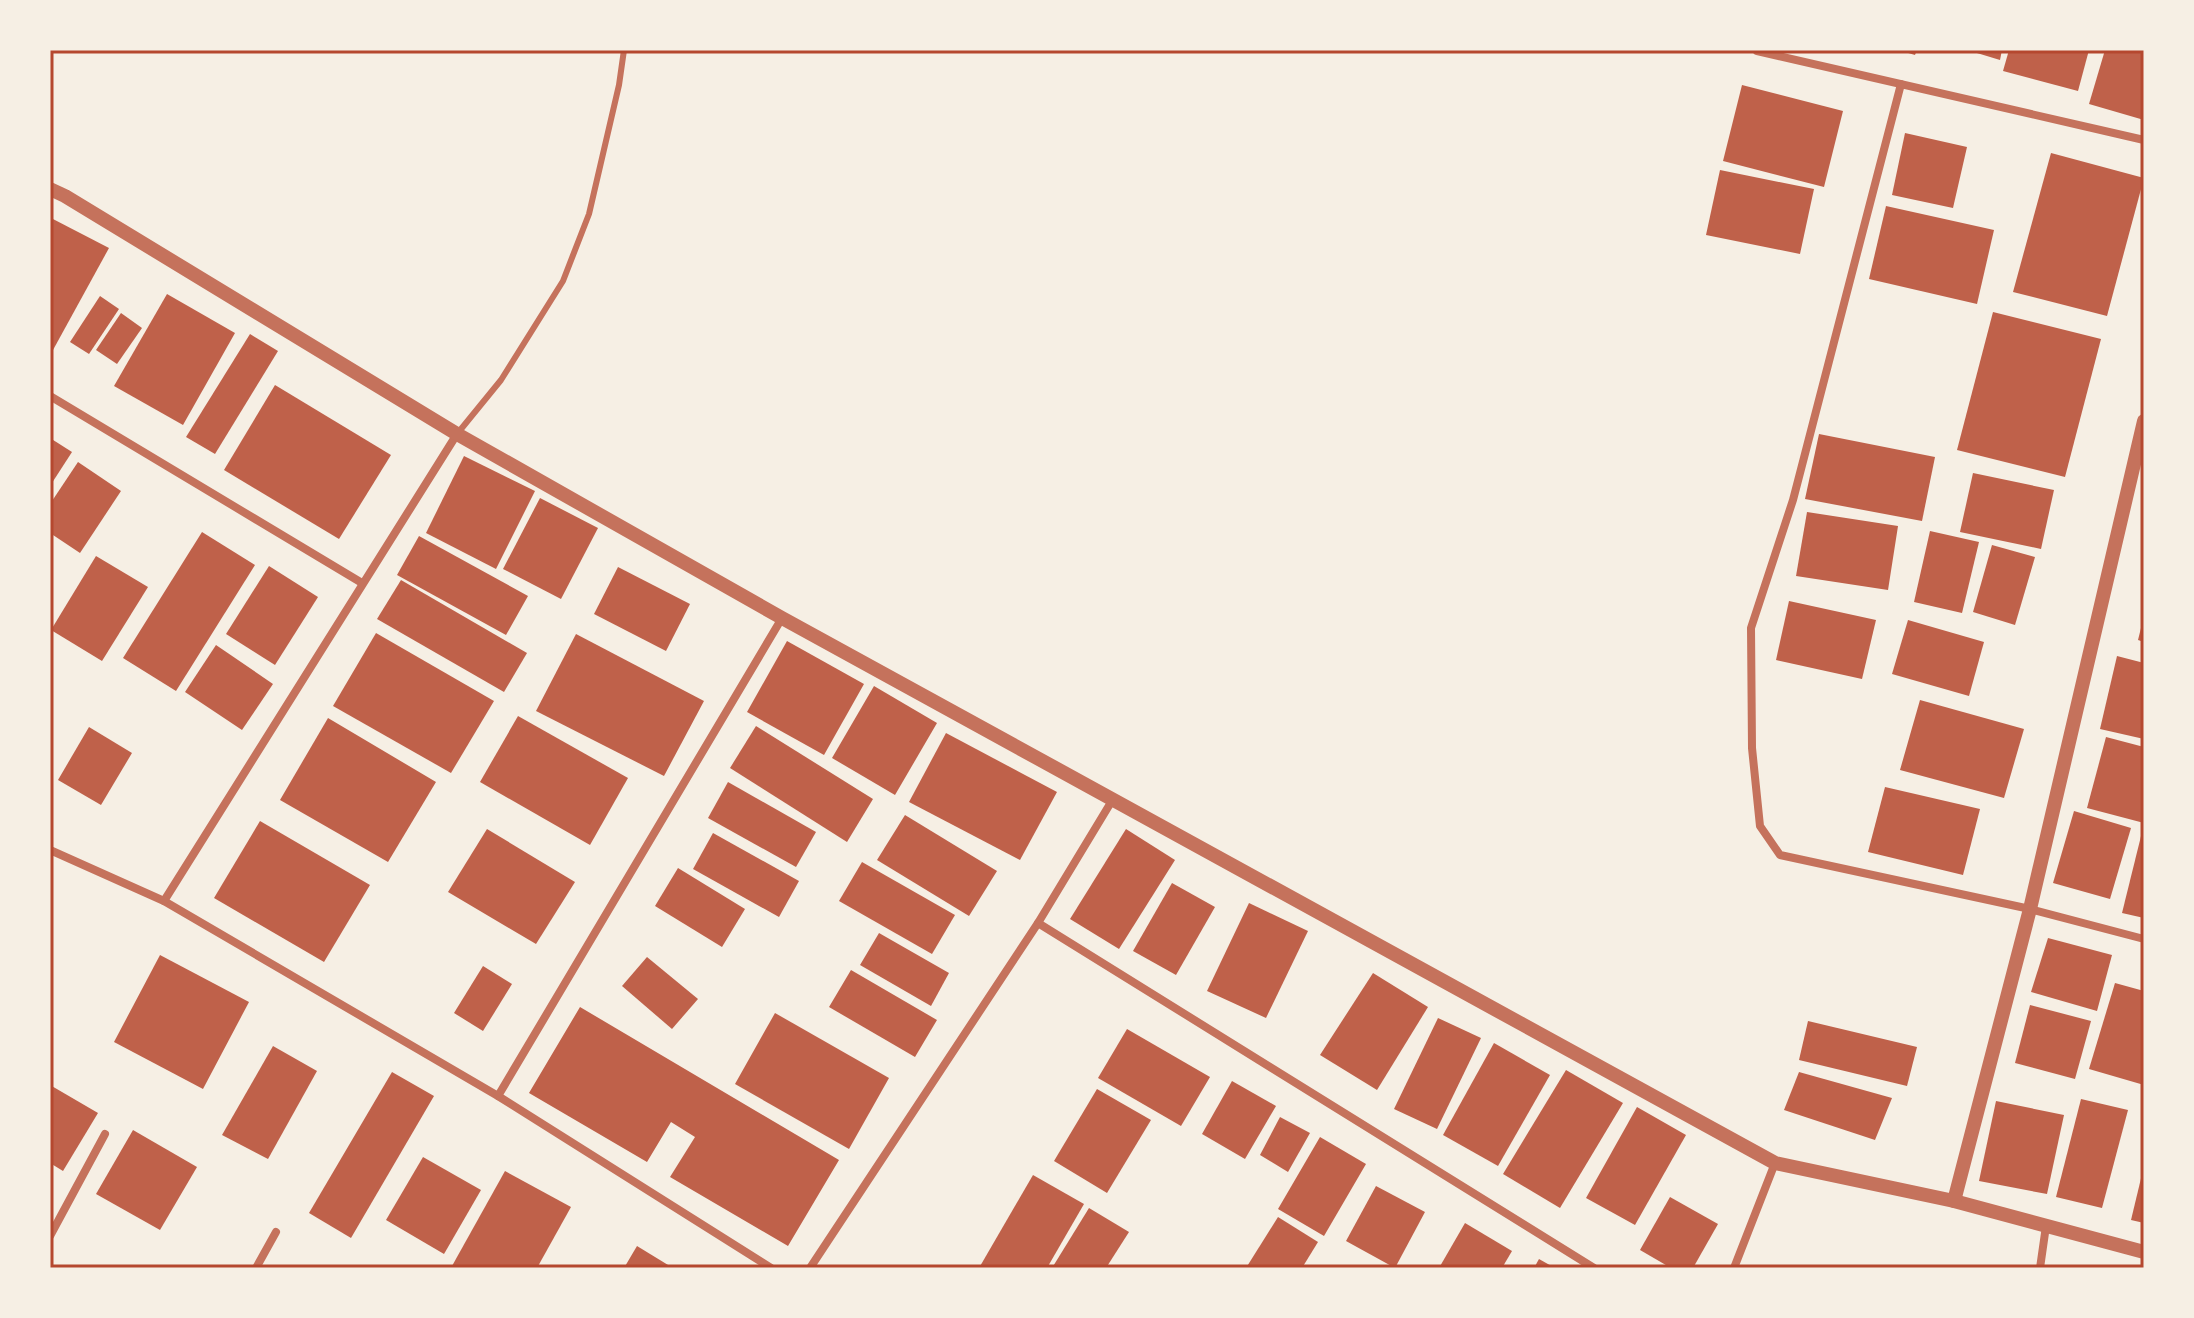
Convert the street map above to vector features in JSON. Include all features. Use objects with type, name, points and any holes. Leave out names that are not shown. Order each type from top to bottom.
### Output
[{"type":"street","points":[[1757,51],[2144,140]]},
{"type":"street","points":[[1901,84],[1793,500],[1751,628],[1752,748],[1760,826],[1780,855],[2030,909],[2144,939]]},
{"type":"street","points":[[50,189],[457,434],[782,618],[1775,1163],[1954,1201],[2144,1252]]},
{"type":"street","points":[[50,396],[362,583]]},
{"type":"street","points":[[1954,1201],[2030,909],[2144,421]]},
{"type":"street","points":[[164,901],[457,434]]},
{"type":"street","points":[[498,1096],[782,618]]},
{"type":"street","points":[[810,1268],[1038,923],[1113,799]]},
{"type":"street","points":[[50,850],[164,901],[498,1096],[771,1268]]},
{"type":"street","points":[[1038,923],[1594,1268]]},
{"type":"street","points":[[50,1236],[105,1134]]},
{"type":"street","points":[[1734,1268],[1775,1163]]},
{"type":"street","points":[[2040,1268],[2046,1226]]},
{"type":"street","points":[[256,1268],[276,1232]]},
{"type":"lane","points":[[457,434],[501,380],[563,281],[589,214],[619,85],[624,50]]},
{"type":"building","points":[[1898,50],[1917,50],[1915,55]]},
{"type":"building","points":[[1967,50],[2002,50],[2000,60]]},
{"type":"building","points":[[2009,50],[2089,50],[2078,91],[2003,71]]},
{"type":"building","points":[[2105,50],[2144,50],[2144,120],[2089,104]]},
{"type":"building","points":[[1742,85],[1843,111],[1824,187],[1723,161]]},
{"type":"building","points":[[1905,133],[1967,147],[1953,208],[1892,195]]},
{"type":"building","points":[[2051,153],[2144,178],[2107,316],[2013,292]]},
{"type":"building","points":[[1720,170],[1814,189],[1800,254],[1706,235]]},
{"type":"building","points":[[1886,206],[1994,230],[1977,304],[1869,279]]},
{"type":"building","points":[[51,218],[109,248],[53,350],[50,348]]},
{"type":"building","points":[[167,294],[235,333],[183,425],[114,386]]},
{"type":"building","points":[[100,296],[119,309],[89,354],[70,342]]},
{"type":"building","points":[[1993,312],[2101,339],[2065,477],[1957,450]]},
{"type":"building","points":[[121,313],[142,328],[117,364],[96,350]]},
{"type":"building","points":[[250,334],[278,351],[215,454],[186,437]]},
{"type":"building","points":[[275,385],[391,455],[339,539],[224,470]]},
{"type":"building","points":[[1819,434],[1935,457],[1922,521],[1805,499]]},
{"type":"building","points":[[50,438],[72,452],[50,486]]},
{"type":"building","points":[[464,456],[535,491],[496,569],[426,533]]},
{"type":"building","points":[[78,462],[121,491],[80,553],[50,533],[50,504]]},
{"type":"building","points":[[1973,473],[2054,490],[2041,549],[1960,532]]},
{"type":"building","points":[[540,498],[598,528],[561,599],[503,569]]},
{"type":"building","points":[[1807,512],[1898,526],[1888,590],[1796,576]]},
{"type":"building","points":[[1930,531],[1979,542],[1962,613],[1914,602]]},
{"type":"building","points":[[202,532],[255,565],[176,691],[123,658]]},
{"type":"building","points":[[419,536],[528,596],[506,635],[397,575]]},
{"type":"building","points":[[1992,545],[2035,557],[2015,625],[1973,612]]},
{"type":"building","points":[[96,556],[148,587],[102,661],[51,630]]},
{"type":"building","points":[[269,566],[318,597],[275,665],[226,634]]},
{"type":"building","points":[[618,567],[690,604],[666,651],[594,614]]},
{"type":"building","points":[[401,580],[527,653],[504,692],[377,619]]},
{"type":"building","points":[[1789,601],[1876,620],[1862,679],[1776,660]]},
{"type":"building","points":[[1908,620],[1984,642],[1969,696],[1892,674]]},
{"type":"building","points":[[2144,620],[2144,642],[2138,640]]},
{"type":"building","points":[[376,633],[494,701],[451,773],[333,706]]},
{"type":"building","points":[[576,634],[704,701],[664,776],[536,711]]},
{"type":"building","points":[[787,641],[864,684],[824,755],[747,712]]},
{"type":"building","points":[[216,645],[273,684],[242,730],[185,692]]},
{"type":"building","points":[[2117,656],[2144,663],[2144,739],[2100,729]]},
{"type":"building","points":[[874,686],[937,723],[895,795],[832,758]]},
{"type":"building","points":[[1920,700],[2024,729],[2004,798],[1900,770]]},
{"type":"building","points":[[518,716],[628,778],[590,845],[480,782]]},
{"type":"building","points":[[328,718],[436,782],[388,862],[280,800]]},
{"type":"building","points":[[756,726],[873,799],[847,842],[730,768]]},
{"type":"building","points":[[89,727],[132,753],[101,805],[58,780]]},
{"type":"building","points":[[946,733],[1057,792],[1020,860],[909,802]]},
{"type":"building","points":[[2106,737],[2144,747],[2144,823],[2087,808]]},
{"type":"building","points":[[728,782],[816,832],[796,867],[708,818]]},
{"type":"building","points":[[1885,787],[1980,809],[1963,875],[1868,852]]},
{"type":"building","points":[[2074,811],[2131,828],[2110,899],[2053,883]]},
{"type":"building","points":[[905,815],[997,871],[969,916],[877,860]]},
{"type":"building","points":[[260,821],[370,885],[324,962],[214,898]]},
{"type":"building","points":[[487,829],[575,882],[536,944],[448,892]]},
{"type":"building","points":[[1126,829],[1175,860],[1119,949],[1070,919]]},
{"type":"building","points":[[2144,829],[2144,918],[2122,913]]},
{"type":"building","points":[[713,833],[799,881],[779,917],[693,869]]},
{"type":"building","points":[[862,862],[955,915],[932,954],[839,901]]},
{"type":"building","points":[[678,868],[745,909],[722,947],[655,906]]},
{"type":"building","points":[[1172,883],[1215,907],[1176,975],[1133,951]]},
{"type":"building","points":[[1249,903],[1308,931],[1266,1018],[1207,991]]},
{"type":"building","points":[[879,933],[949,973],[931,1006],[860,965]]},
{"type":"building","points":[[2048,938],[2112,955],[2097,1011],[2031,992]]},
{"type":"building","points":[[160,955],[249,1002],[203,1089],[114,1042]]},
{"type":"building","points":[[647,957],[698,999],[672,1029],[622,986]]},
{"type":"building","points":[[483,966],[512,984],[483,1031],[454,1013]]},
{"type":"building","points":[[851,970],[937,1020],[915,1057],[829,1007]]},
{"type":"building","points":[[1373,973],[1428,1007],[1377,1090],[1320,1055]]},
{"type":"building","points":[[2115,983],[2144,991],[2144,1085],[2089,1069]]},
{"type":"building","points":[[2030,1005],[2091,1021],[2075,1079],[2015,1063]]},
{"type":"building","points":[[580,1007],[839,1160],[788,1246],[670,1177],[695,1137],[671,1122],[647,1162],[529,1093]]},
{"type":"building","points":[[775,1013],[889,1078],[849,1149],[735,1084]]},
{"type":"building","points":[[1438,1018],[1481,1038],[1437,1129],[1394,1109]]},
{"type":"building","points":[[1808,1021],[1917,1047],[1907,1086],[1799,1060]]},
{"type":"building","points":[[1127,1029],[1210,1077],[1181,1126],[1098,1078]]},
{"type":"building","points":[[1494,1043],[1550,1075],[1498,1166],[1443,1135]]},
{"type":"building","points":[[273,1046],[317,1071],[268,1159],[222,1135]]},
{"type":"building","points":[[1566,1070],[1623,1103],[1560,1208],[1503,1174]]},
{"type":"building","points":[[392,1072],[434,1096],[351,1238],[309,1213]]},
{"type":"building","points":[[1799,1072],[1892,1098],[1875,1140],[1784,1110]]},
{"type":"building","points":[[1232,1081],[1276,1106],[1245,1159],[1202,1134]]},
{"type":"building","points":[[50,1085],[98,1113],[63,1171],[50,1163]]},
{"type":"building","points":[[1097,1089],[1151,1120],[1107,1193],[1054,1161]]},
{"type":"building","points":[[2081,1099],[2128,1110],[2102,1208],[2056,1197]]},
{"type":"building","points":[[1996,1101],[2064,1115],[2047,1194],[1979,1181]]},
{"type":"building","points":[[1637,1107],[1686,1135],[1635,1225],[1586,1198]]},
{"type":"building","points":[[1280,1117],[1310,1133],[1288,1172],[1260,1155]]},
{"type":"building","points":[[133,1130],[197,1167],[160,1230],[96,1194]]},
{"type":"building","points":[[1320,1137],[1366,1164],[1324,1236],[1278,1209]]},
{"type":"building","points":[[423,1157],[481,1190],[444,1254],[386,1220]]},
{"type":"building","points":[[2144,1170],[2144,1223],[2131,1220]]},
{"type":"building","points":[[505,1171],[571,1207],[537,1268],[455,1268],[452,1266]]},
{"type":"building","points":[[1033,1175],[1084,1204],[1047,1268],[979,1268]]},
{"type":"building","points":[[1376,1186],[1425,1212],[1395,1268],[1346,1241]]},
{"type":"building","points":[[1670,1197],[1718,1224],[1693,1268],[1671,1268],[1640,1250]]},
{"type":"building","points":[[1089,1208],[1129,1232],[1106,1268],[1052,1268]]},
{"type":"building","points":[[1278,1217],[1318,1242],[1302,1268],[1246,1268]]},
{"type":"building","points":[[1465,1223],[1512,1251],[1502,1268],[1439,1268]]},
{"type":"building","points":[[637,1246],[673,1268],[624,1268]]},
{"type":"building","points":[[1539,1259],[1555,1268],[1534,1268]]}]
